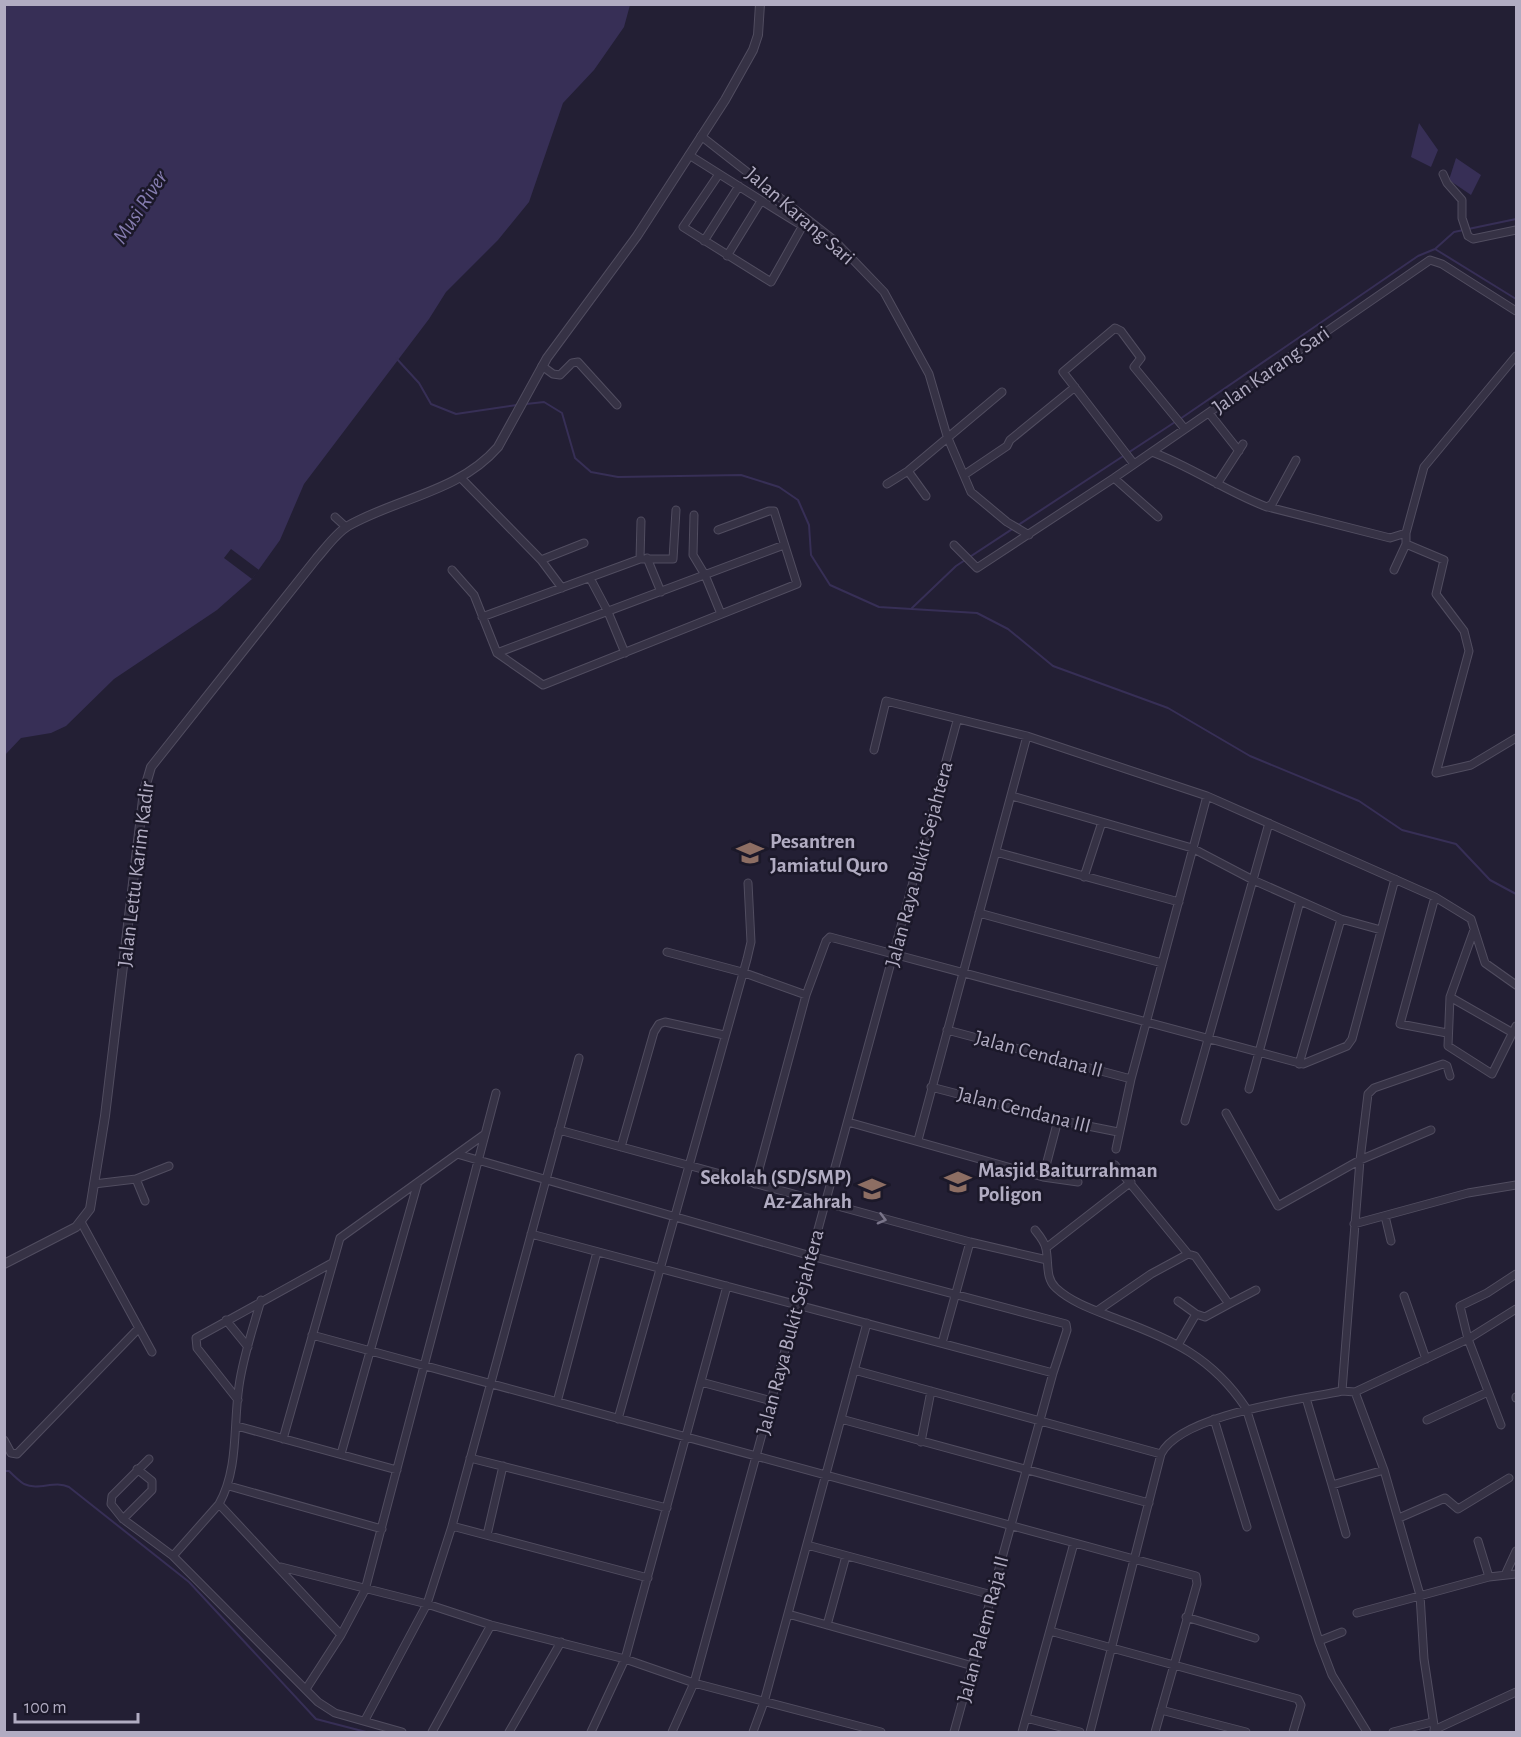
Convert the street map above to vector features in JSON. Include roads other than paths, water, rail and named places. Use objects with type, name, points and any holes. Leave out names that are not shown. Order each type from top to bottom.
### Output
[{"type":"street","name":"Jalan Lettu Karim Kadir","points":[[81,1222],[90,1209],[94,1184],[148,773],[156,759],[316,559],[346,527],[461,478],[487,459],[514,421],[542,366],[637,236],[750,55],[758,35],[760,4]]},
{"type":"street","name":"Jalan Karang Sari","points":[[701,135],[834,240],[884,292],[929,374],[947,436],[973,496],[1006,522],[1029,535]]},
{"type":"street","points":[[689,155],[739,186],[803,228],[772,282],[685,230],[684,225],[719,174]]},
{"type":"street","points":[[1443,174],[1447,183],[1462,200],[1462,218],[1466,234],[1473,239],[1516,230]]},
{"type":"street","points":[[704,241],[739,186]]},
{"type":"street","points":[[727,256],[761,201]]},
{"type":"street","name":"Jalan Karang Sari","points":[[954,544],[977,568],[1114,478],[1133,461],[1152,452],[1183,427],[1209,413],[1430,260],[1442,264],[1516,311]]},
{"type":"street","points":[[1133,461],[1064,370],[1118,328],[1141,358],[1134,367],[1183,427]]},
{"type":"street","points":[[1394,570],[1406,544],[1406,533],[1424,467],[1516,357]]},
{"type":"street","points":[[542,366],[553,374],[560,375],[572,363],[578,362],[617,405]]},
{"type":"street","points":[[963,475],[1007,446],[1010,440],[1075,387]]},
{"type":"street","points":[[887,484],[908,471],[1002,392]]},
{"type":"street","points":[[1209,413],[1241,448],[1217,484]]},
{"type":"street","points":[[1152,452],[1174,460],[1239,497],[1268,507],[1390,538],[1406,533]]},
{"type":"street","points":[[1268,507],[1296,460]]},
{"type":"street","points":[[908,471],[926,496]]},
{"type":"street","points":[[461,478],[542,560],[562,588]]},
{"type":"street","points":[[1114,478],[1158,517]]},
{"type":"street","points":[[482,618],[643,558],[674,558],[676,510]]},
{"type":"street","points":[[452,570],[470,589],[497,652],[543,685],[796,584],[776,514],[772,510],[718,530]]},
{"type":"street","points":[[694,515],[693,554],[705,575],[721,614]]},
{"type":"street","points":[[335,517],[346,527]]},
{"type":"street","points":[[641,521],[643,558],[661,592]]},
{"type":"street","points":[[542,560],[584,543]]},
{"type":"street","points":[[497,652],[784,544]]},
{"type":"street","points":[[1406,544],[1444,560],[1436,592],[1464,631],[1469,651],[1436,773],[1471,765],[1516,738]]},
{"type":"street","points":[[590,578],[625,652]]},
{"type":"street","points":[[874,750],[886,701],[957,721],[1028,736],[1207,796],[1435,897],[1468,917],[1486,965],[1516,985]]},
{"type":"street","name":"Jalan Raya Bukit Sejahtera","points":[[672,1732],[694,1683],[957,721]]},
{"type":"street","points":[[918,1140],[1028,736]]},
{"type":"street","points":[[1012,796],[1192,848],[1252,880],[1341,919],[1381,930]]},
{"type":"street","points":[[1116,1149],[1131,1079],[1207,796]]},
{"type":"street","points":[[1084,877],[1102,822]]},
{"type":"street","points":[[1185,1121],[1269,823]]},
{"type":"street","points":[[996,852],[1179,902]]},
{"type":"street","points":[[755,1184],[806,995],[826,940],[830,937],[1299,1064],[1349,1043],[1395,879]]},
{"type":"street","points":[[618,1419],[751,942],[748,883]]},
{"type":"street","points":[[1435,897],[1400,1024],[1447,1033]]},
{"type":"street","points":[[1249,1089],[1300,901]]},
{"type":"street","points":[[979,913],[1162,963]]},
{"type":"street","points":[[1299,1064],[1341,919]]},
{"type":"street","points":[[1450,998],[1515,1030],[1492,1074],[1450,1049],[1447,1033],[1450,998],[1474,930]]},
{"type":"street","points":[[667,952],[742,972],[806,995]]},
{"type":"street","points":[[621,1147],[654,1032],[659,1024],[665,1022],[724,1035]]},
{"type":"street","name":"Jalan Cendana II","points":[[947,1030],[1131,1079]]},
{"type":"street","points":[[365,1720],[427,1604],[452,1526],[579,1058]]},
{"type":"street","points":[[1342,1391],[1354,1224],[1370,1091],[1443,1064],[1447,1066],[1450,1076]]},
{"type":"street","name":"Jalan Cendana III","points":[[931,1088],[1058,1120],[1118,1132]]},
{"type":"street","points":[[306,1689],[341,1635],[365,1590],[496,1093]]},
{"type":"street","points":[[1226,1113],[1278,1206],[1360,1160],[1431,1130]]},
{"type":"street","points":[[1043,1177],[1058,1120]]},
{"type":"street","points":[[848,1122],[1043,1177],[1078,1182]]},
{"type":"street","points":[[559,1130],[970,1242],[1047,1260]]},
{"type":"street","points":[[283,1439],[332,1263],[343,1235],[485,1134]]},
{"type":"street","points":[[457,1154],[811,1256],[955,1294]]},
{"type":"street","points":[[1115,1165],[1188,1254],[1195,1256],[1229,1304]]},
{"type":"street","points":[[94,1184],[136,1179],[169,1166]]},
{"type":"street","points":[[136,1179],[145,1201]]},
{"type":"street","points":[[341,1455],[418,1182]]},
{"type":"street","points":[[1046,1248],[1131,1182]]},
{"type":"street","points":[[1354,1224],[1468,1193],[1516,1185]]},
{"type":"street","points":[[1385,1216],[1391,1241]]},
{"type":"street","points":[[4,1264],[81,1222],[152,1352]]},
{"type":"street","points":[[1035,1230],[1046,1248],[1050,1279],[1057,1289],[1097,1311],[1178,1345],[1214,1368],[1230,1383],[1246,1408],[1319,1641],[1332,1675],[1367,1732]]},
{"type":"street","points":[[531,1234],[1053,1373]]},
{"type":"street","points":[[942,1343],[970,1242]]},
{"type":"street","points":[[557,1402],[597,1252]]},
{"type":"street","points":[[1097,1311],[1151,1274],[1188,1254]]},
{"type":"street","points":[[238,1400],[195,1345],[198,1335],[332,1263]]},
{"type":"street","points":[[1502,1425],[1468,1339],[1460,1306],[1487,1293],[1516,1274]]},
{"type":"street","points":[[591,1732],[626,1659],[727,1286]]},
{"type":"street","points":[[1178,1301],[1196,1314],[1209,1316],[1256,1290]]},
{"type":"street","name":"Jalan Palem Raja II","points":[[954,1732],[1026,1469],[1067,1330],[1066,1324],[955,1294]]},
{"type":"street","points":[[1404,1296],[1426,1359]]},
{"type":"street","points":[[173,1556],[219,1504],[229,1486],[238,1400],[248,1347],[261,1300]]},
{"type":"street","points":[[1090,1732],[1161,1454],[1170,1441],[1214,1419],[1246,1408],[1342,1391],[1355,1392],[1468,1339],[1516,1309]]},
{"type":"street","points":[[1178,1345],[1196,1314]]},
{"type":"street","points":[[226,1320],[248,1347]]},
{"type":"street","points":[[753,1732],[764,1702],[867,1323]]},
{"type":"street","points":[[4,1440],[11,1453],[17,1454],[139,1328]]},
{"type":"street","points":[[312,1335],[1198,1578],[1155,1732]]},
{"type":"street","points":[[854,1370],[1161,1454]]},
{"type":"street","points":[[701,1382],[772,1401]]},
{"type":"street","points":[[921,1442],[931,1391]]},
{"type":"street","points":[[1355,1392],[1384,1470],[1420,1595],[1424,1659],[1435,1731],[1515,1695]]},
{"type":"street","points":[[1427,1420],[1488,1392]]},
{"type":"street","points":[[1306,1398],[1346,1533]]},
{"type":"street","points":[[841,1419],[1149,1503]]},
{"type":"street","points":[[1214,1419],[1247,1527]]},
{"type":"street","points":[[237,1426],[397,1470]]},
{"type":"street","points":[[149,1458],[112,1496],[111,1504],[123,1519],[173,1556],[306,1689],[335,1713],[402,1732]]},
{"type":"street","points":[[470,1458],[667,1508]]},
{"type":"street","points":[[487,1535],[503,1466]]},
{"type":"street","points":[[123,1519],[152,1490],[152,1481],[137,1469]]},
{"type":"street","points":[[1332,1485],[1384,1470]]},
{"type":"street","points":[[1399,1518],[1444,1498],[1458,1509],[1509,1478]]},
{"type":"street","points":[[229,1486],[382,1529]]},
{"type":"street","points":[[219,1504],[281,1567],[341,1635]]},
{"type":"street","points":[[452,1526],[648,1578]]},
{"type":"street","points":[[1478,1541],[1489,1577]]},
{"type":"street","points":[[1022,1732],[1074,1543]]},
{"type":"street","points":[[807,1545],[992,1595]]},
{"type":"street","points":[[1505,1575],[1516,1551]]},
{"type":"street","points":[[827,1625],[846,1556]]},
{"type":"street","points":[[281,1567],[427,1604],[491,1625],[626,1659],[694,1683],[881,1732]]},
{"type":"street","points":[[1357,1614],[1489,1577],[1516,1574]]},
{"type":"street","points":[[788,1614],[973,1666]]},
{"type":"street","points":[[1186,1617],[1255,1638]]},
{"type":"street","points":[[432,1732],[491,1625]]},
{"type":"street","points":[[1050,1631],[1172,1667],[1298,1699],[1301,1705],[1293,1732]]},
{"type":"street","points":[[1319,1641],[1342,1632]]},
{"type":"street","points":[[510,1732],[561,1642]]},
{"type":"street","points":[[1161,1710],[1246,1732]]},
{"type":"street","points":[[1026,1718],[1080,1732]]},
{"type":"street","points":[[1393,1732],[1432,1722]]},
{"type":"water","name":"Musi River","points":[[5,5],[630,5],[624,27],[594,70],[563,103],[529,202],[498,240],[446,292],[429,319],[304,484],[280,540],[252,579],[217,610],[114,679],[66,726],[51,733],[21,738],[5,755]]},
{"type":"water","points":[[1419,123],[1438,150],[1431,167],[1411,157]]},
{"type":"water","points":[[1456,158],[1481,175],[1471,195],[1449,180]]},
{"type":"waterway","points":[[1180,419],[1418,256],[1435,249],[1454,232],[1516,219]]},
{"type":"waterway","points":[[1435,249],[1516,299]]},
{"type":"waterway","points":[[396,358],[419,383],[431,404],[456,414],[517,405]]},
{"type":"waterway","points":[[526,404],[544,402],[562,413],[575,458],[591,472],[618,477],[741,475],[779,487],[798,500],[809,525],[811,555],[830,585],[879,607],[977,613],[1008,629],[1053,666],[1168,708],[1250,756],[1359,801],[1402,830],[1456,844],[1490,880],[1516,894]]},
{"type":"waterway","points":[[912,608],[956,566],[1175,422]]},
{"type":"waterway","points":[[4,1471],[9,1471],[22,1483],[30,1486],[63,1485],[69,1487],[189,1582],[316,1719],[366,1732]]},
{"type":"place","name":"Pesantren Jamiatul Quro","points":[[750,853]]},
{"type":"place","name":"Masjid Baiturrahman Poligon","points":[[958,1182]]},
{"type":"place","name":"Sekolah (SD/SMP) Az-Zahrah","points":[[872,1189]]}]
